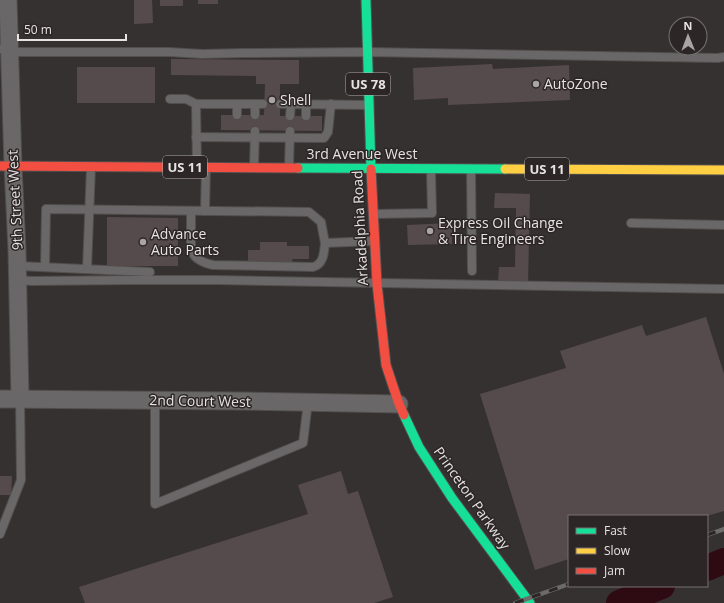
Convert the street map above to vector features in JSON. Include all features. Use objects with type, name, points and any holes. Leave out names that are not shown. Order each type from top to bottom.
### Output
[{"type":"main road","name":"Arkadelphia Road","points":[[366,0],[368,105],[377,284],[386,365],[399,404]]},
{"type":"main road","name":"3rd Avenue West","points":[[6,166],[724,170]]},
{"type":"main road","name":"Princeton Parkway","points":[[399,404],[420,447],[452,498],[530,603]]},
{"type":"street","name":"9th Street West","points":[[8,0],[5,50],[6,166],[18,273],[20,399]]},
{"type":"street","name":"2nd Court West","points":[[0,399],[399,404]]},
{"type":"lane","points":[[5,50],[169,52],[202,54],[366,52],[724,57]]},
{"type":"lane","points":[[170,99],[186,99],[196,104],[259,104],[255,115]]},
{"type":"lane","points":[[196,104],[196,137],[201,167],[205,211]]},
{"type":"lane","points":[[237,104],[237,115]]},
{"type":"lane","points":[[280,104],[368,105]]},
{"type":"lane","points":[[290,104],[290,116]]},
{"type":"lane","points":[[306,104],[306,116]]},
{"type":"lane","points":[[196,137],[237,134],[290,134],[324,138],[328,132],[331,104]]},
{"type":"lane","points":[[254,168],[255,134]]},
{"type":"lane","points":[[289,168],[290,134]]},
{"type":"lane","points":[[87,269],[91,166]]},
{"type":"lane","points":[[373,214],[432,213],[431,169]]},
{"type":"lane","points":[[471,169],[472,271]]},
{"type":"lane","points":[[45,267],[46,210],[89,210],[309,212],[321,222],[325,243],[324,255],[316,266],[213,265],[196,258],[192,253],[190,248],[191,211]]},
{"type":"lane","points":[[631,223],[724,225]]},
{"type":"lane","points":[[325,243],[375,241]]},
{"type":"lane","points":[[18,273],[45,267],[150,272]]},
{"type":"lane","points":[[18,273],[31,282],[216,280],[724,289]]},
{"type":"lane","points":[[0,534],[21,480],[20,399]]},
{"type":"lane","points":[[155,400],[155,504],[303,443],[308,402]]},
{"type":"building","points":[[134,0],[152,0],[153,23],[134,24]]},
{"type":"building","points":[[160,0],[183,0],[183,6],[160,6]]},
{"type":"building","points":[[198,0],[218,0],[218,4],[198,4]]},
{"type":"building","points":[[171,59],[299,60],[299,84],[280,84],[280,116],[322,116],[322,131],[221,130],[221,115],[264,115],[265,84],[256,84],[256,76],[171,75]]},
{"type":"building","points":[[492,64],[493,69],[569,65],[570,100],[448,105],[448,98],[414,100],[413,68]]},
{"type":"building","points":[[77,67],[155,67],[155,103],[77,103]]},
{"type":"building","points":[[495,193],[530,194],[528,284],[498,283],[499,267],[515,267],[516,208],[494,208]]},
{"type":"building","name":"Advance Auto Parts","points":[[107,217],[178,218],[178,266],[107,266]]},
{"type":"building","points":[[452,223],[452,244],[408,245],[407,225]]},
{"type":"building","points":[[260,242],[287,242],[287,246],[309,246],[309,259],[292,259],[293,264],[248,264],[248,250],[260,250]]},
{"type":"building","points":[[706,317],[724,374],[724,511],[708,516],[568,515],[568,559],[535,570],[480,394],[566,368],[560,351],[642,325],[646,336]]},
{"type":"building","points":[[341,471],[348,494],[358,491],[393,597],[374,603],[85,603],[79,587],[308,514],[298,485]]},
{"type":"building","points":[[0,476],[12,476],[11,495],[0,495]]},
{"type":"waterway","points":[[708,568],[724,561]]},
{"type":"waterway","points":[[619,603],[659,587]]},
{"type":"railway","points":[[708,535],[724,529]]},
{"type":"railway","points":[[515,603],[568,584]]},
{"type":"traffic: fast","points":[[366,0],[371,169]]},
{"type":"traffic: fast","points":[[298,168],[505,169]]},
{"type":"traffic: fast","points":[[404,415],[419,447],[452,498],[530,603]]},
{"type":"traffic: slow","points":[[505,169],[724,170]]},
{"type":"traffic: jam","points":[[0,166],[298,168]]},
{"type":"traffic: jam","points":[[371,169],[377,284],[386,365],[404,415]]},
{"type":"place","name":"AutoZone","points":[[536,84]]},
{"type":"place","name":"Shell","points":[[272,100]]},
{"type":"place","name":"Express Oil Change & Tire Engineers","points":[[430,231]]},
{"type":"place","name":"Advance Auto Parts","points":[[143,242]]}]
